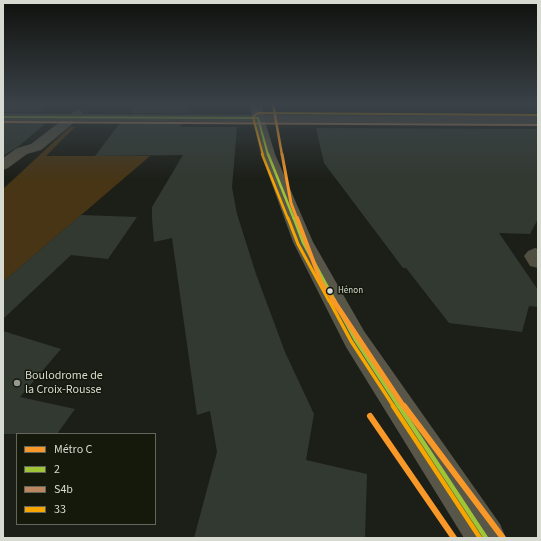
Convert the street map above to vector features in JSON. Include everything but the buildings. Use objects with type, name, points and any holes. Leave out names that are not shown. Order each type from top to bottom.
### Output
[{"type":"main road","points":[[262,129],[268,154],[303,242],[355,339],[486,538]]},
{"type":"street","points":[[3,165],[22,151],[36,147],[58,129]]},
{"type":"shaded area","points":[[68,129],[73,129],[46,156],[150,156],[3,282],[3,189]]},
{"type":"metro line","name":"C","points":[[278,129],[291,203],[321,282],[404,406],[503,538]]},
{"type":"metro line","name":"C","points":[[370,416],[454,538]]},
{"type":"transit line","name":"33","points":[[256,129],[263,156],[298,244],[351,341],[480,538]]},
{"type":"transit line","name":"2","points":[[261,129],[268,154],[303,242],[355,339],[486,538]]},
{"type":"place","name":"Hénon","points":[[330,291]]},
{"type":"place","name":"Boulodrome de la Croix-Rousse","points":[[17,383]]}]
